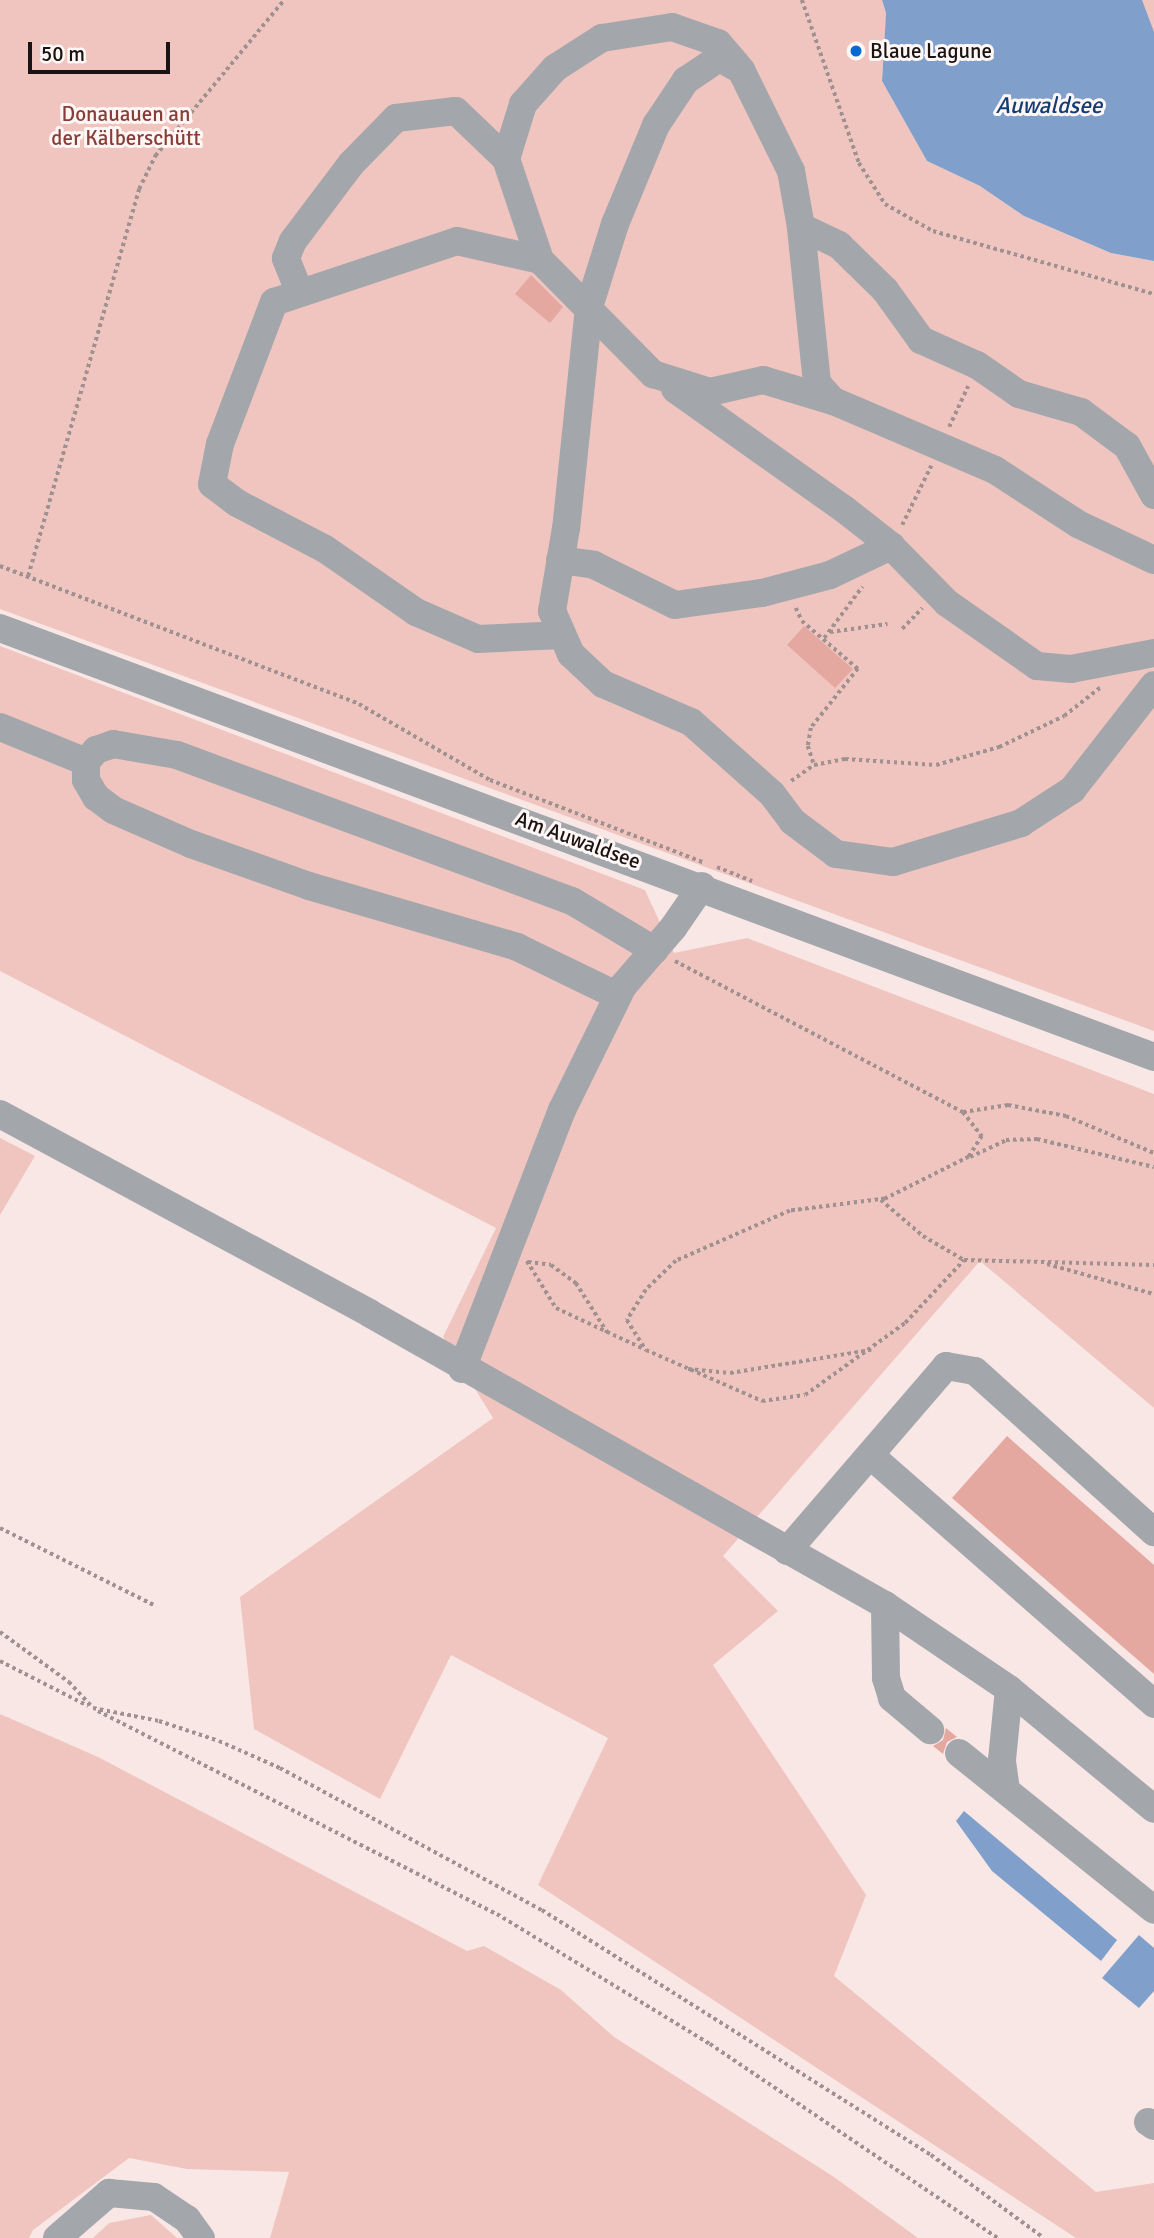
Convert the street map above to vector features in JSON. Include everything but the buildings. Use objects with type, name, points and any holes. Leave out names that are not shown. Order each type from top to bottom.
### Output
[{"type":"street","points":[[506,159],[523,104],[555,68],[603,38],[672,27],[718,43],[741,70],[791,171],[801,227],[817,383],[833,401]]},
{"type":"street","points":[[741,70],[719,58],[686,80],[656,125],[615,224],[589,307],[561,560],[552,611],[571,654],[603,684],[691,722],[772,794],[792,821],[836,854],[893,862],[1021,823],[1072,790],[1154,685]]},
{"type":"street","points":[[299,291],[286,258],[293,241],[351,164],[396,118],[456,111],[506,159],[540,260],[653,374],[891,546],[947,603],[1037,666],[1071,669],[1154,653]]},
{"type":"street","points":[[801,227],[839,245],[884,290],[921,340],[977,365],[1019,394],[1080,412],[1127,446],[1154,495]]},
{"type":"street","points":[[540,260],[457,241],[299,291],[274,302],[220,444],[212,484],[237,503],[325,549],[428,617],[478,639],[562,635]]},
{"type":"street","points":[[653,374],[710,392],[763,380],[833,401],[942,444],[995,470],[1078,524],[1154,560]]},
{"type":"street","points":[[561,560],[594,565],[675,605],[790,586],[830,575],[891,546]]},
{"type":"street","name":"Am Auwaldsee","points":[[0,628],[702,886],[1154,1057]]},
{"type":"street","points":[[0,727],[86,762]]},
{"type":"street","points":[[618,996],[517,947],[309,886],[191,845],[113,810],[96,797],[86,780],[86,762],[96,750],[113,744],[177,755],[572,901],[654,950]]},
{"type":"street","points":[[462,1368],[562,1110],[618,996],[702,886]]},
{"type":"street","points":[[0,1114],[885,1605],[1009,1689],[1154,1809]]},
{"type":"street","points":[[787,1550],[946,1366],[975,1371],[1154,1532]]},
{"type":"street","points":[[870,1455],[1154,1704]]},
{"type":"street","points":[[885,1605],[886,1678],[892,1698],[930,1730]]},
{"type":"street","points":[[1006,1790],[1002,1760],[1009,1689]]},
{"type":"street","points":[[958,1753],[1154,1910]]},
{"type":"street","points":[[57,2238],[109,2193],[153,2197],[187,2219],[201,2238]]},
{"type":"path","points":[[28,576],[139,189],[155,156],[285,0]]},
{"type":"path","points":[[802,0],[859,163],[886,204],[933,232],[1154,294]]},
{"type":"path","points":[[891,546],[942,444],[977,365]]},
{"type":"path","points":[[0,566],[359,704],[491,779],[760,884]]},
{"type":"path","points":[[824,638],[868,578]]},
{"type":"path","points":[[790,586],[802,621],[858,669],[811,728],[808,747],[814,765]]},
{"type":"path","points":[[829,632],[887,624]]},
{"type":"path","points":[[772,794],[814,765],[845,759],[936,765],[999,747],[1064,716],[1110,680]]},
{"type":"path","points":[[654,950],[963,1112],[982,1136],[969,1157]]},
{"type":"path","points":[[963,1112],[1008,1105],[1066,1116],[1154,1153]]},
{"type":"path","points":[[646,1350],[627,1320],[646,1290],[676,1261],[790,1211],[880,1199],[939,1176],[969,1157],[1006,1140],[1037,1139],[1154,1167]]},
{"type":"path","points":[[880,1199],[923,1236],[964,1260],[1154,1265]]},
{"type":"path","points":[[516,1228],[528,1262],[556,1308],[674,1365],[762,1401],[805,1395],[873,1350],[964,1260]]},
{"type":"path","points":[[528,1262],[551,1265],[576,1283],[602,1319],[607,1334]]},
{"type":"path","points":[[1042,1263],[1154,1294]]},
{"type":"path","points":[[674,1365],[730,1373],[873,1350]]},
{"type":"path","points":[[0,1528],[156,1606]]},
{"type":"path","points":[[0,1632],[69,1682],[93,1708],[159,1721],[219,1741],[480,1875],[931,2155],[1044,2238]]},
{"type":"path","points":[[0,1661],[497,1914],[710,2044],[998,2238]]},
{"type":"green space","name":"Donauauen an der Kälberschütt","points":[[0,0],[882,0],[886,13],[882,81],[927,161],[980,186],[1024,216],[1111,253],[1154,261],[1154,1031],[0,609]]},
{"type":"green space","points":[[1142,0],[1154,0],[1154,32],[1142,7]]},
{"type":"green space","points":[[0,646],[645,890],[674,953],[747,938],[1154,1094],[1154,1408],[980,1261],[723,1556],[778,1611],[713,1665],[866,1895],[834,1976],[1096,2192],[1154,2183],[1154,2238],[1076,2238],[538,1885],[608,1738],[451,1655],[380,1799],[254,1729],[240,1597],[493,1418],[443,1337],[496,1228],[0,971]]},
{"type":"green space","points":[[0,1138],[35,1156],[0,1215]]},
{"type":"green space","points":[[0,1714],[98,1757],[467,1951],[484,1946],[561,1990],[614,2037],[834,2177],[918,2238],[270,2238],[289,2172],[187,2169],[129,2158],[33,2230],[29,2238],[0,2238]]},
{"type":"green space","points":[[151,2215],[177,2238],[93,2238],[109,2223]]},
{"type":"water","name":"Auwaldsee","points":[[882,0],[1142,0],[1154,32],[1154,261],[1111,253],[1024,216],[980,186],[927,161],[882,81],[886,13]]},
{"type":"water","points":[[964,1811],[1117,1940],[1101,1961],[992,1871],[956,1821]]},
{"type":"water","points":[[1139,1935],[1154,1948],[1154,1991],[1139,2008],[1102,1978]]},
{"type":"place","name":"Blaue Lagune","points":[[856,51]]}]
